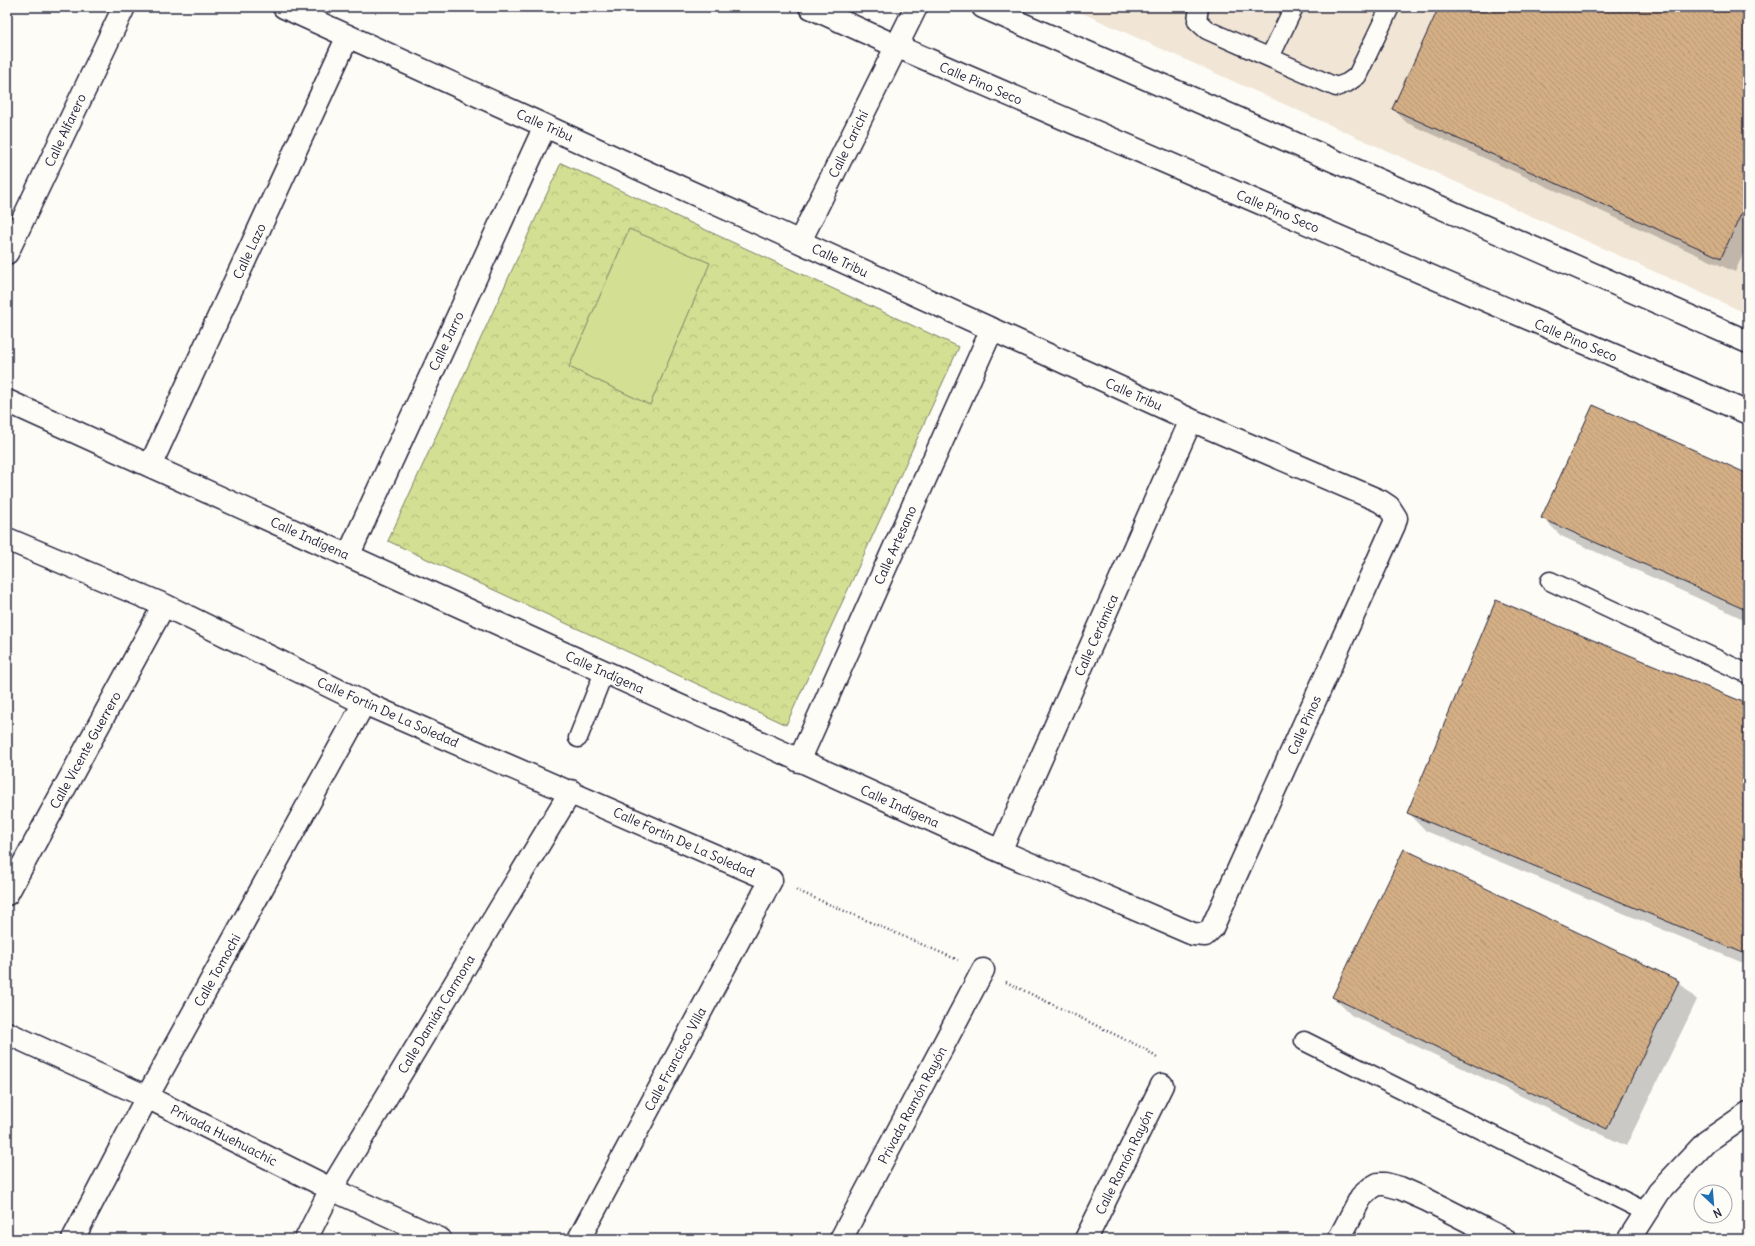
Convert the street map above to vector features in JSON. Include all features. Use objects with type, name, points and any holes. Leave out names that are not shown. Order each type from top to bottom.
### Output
[{"type":"street","name":"Calle Alfarero","points":[[7,253],[124,7]]},
{"type":"street","name":"Calle Tribu","points":[[284,7],[1191,420],[1380,501],[1393,513]]},
{"type":"street","name":"Calle Pino Seco","points":[[810,7],[896,46],[1748,413]]},
{"type":"street","name":"Calle Carichí","points":[[800,242],[916,7]]},
{"type":"street","points":[[983,7],[1748,342]]},
{"type":"street","name":"Calle Lazo","points":[[150,466],[348,36]]},
{"type":"street","name":"Calle Jarro","points":[[348,556],[545,126]]},
{"type":"street","name":"Calle Artesano","points":[[799,760],[992,329]]},
{"type":"street","name":"Calle Indígena","points":[[7,401],[1000,851],[1186,931],[1205,935]]},
{"type":"street","name":"Calle Cerámica","points":[[1000,851],[1191,420]]},
{"type":"street","name":"Calle Pinos","points":[[1205,935],[1215,922],[1390,533],[1396,518],[1393,513]]},
{"type":"street","name":"Calle Fortín De La Soledad","points":[[7,539],[164,606],[364,703],[770,880]]},
{"type":"street","name":"Calle Vicente Guerrero","points":[[7,894],[164,606]]},
{"type":"street","name":"Calle Tomochi","points":[[73,1239],[147,1097],[364,703]]},
{"type":"street","name":"Calle Damián Carmona","points":[[306,1239],[331,1189],[571,792]]},
{"type":"street","name":"Calle Francisco Villa","points":[[579,1239],[770,880]]},
{"type":"street","name":"Privada Ramón Rayón","points":[[841,1239],[982,970]]},
{"type":"street","name":"Privada Huehuachic","points":[[7,1034],[147,1097],[331,1189],[440,1239]]},
{"type":"street","name":"Calle Ramón Rayón","points":[[1086,1239],[1162,1085]]},
{"type":"street","points":[[1629,1239],[1658,1192],[1706,1142],[1748,1113]]},
{"type":"street","points":[[1339,1239],[1361,1197],[1378,1184],[1385,1184],[1400,1188],[1504,1239]]},
{"type":"lane","points":[[1199,7],[1197,20],[1207,30],[1336,86],[1347,83],[1357,76],[1390,7]]},
{"type":"lane","points":[[1270,57],[1294,7]]},
{"type":"lane","points":[[1550,582],[1748,674]]},
{"type":"lane","points":[[578,738],[604,672]]},
{"type":"lane","points":[[1304,1041],[1646,1212]]},
{"type":"shaded area","points":[[1069,7],[1748,7],[1748,314]]},
{"type":"green space","points":[[561,163],[959,347],[786,725],[388,541]]},
{"type":"green space","points":[[629,229],[710,263],[650,405],[569,367]]},
{"type":"building","points":[[1439,7],[1748,7],[1748,199],[1721,258],[1392,109]]},
{"type":"building","points":[[1593,405],[1748,474],[1748,611],[1541,518]]},
{"type":"building","points":[[1496,600],[1748,704],[1748,955],[1407,813]]},
{"type":"building","points":[[1404,849],[1679,981],[1607,1129],[1332,997]]}]
